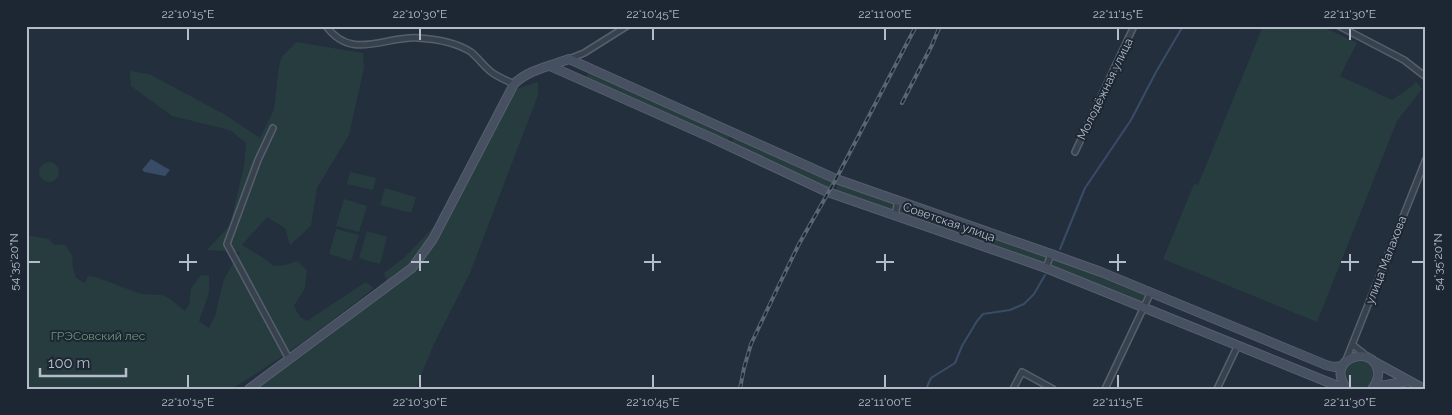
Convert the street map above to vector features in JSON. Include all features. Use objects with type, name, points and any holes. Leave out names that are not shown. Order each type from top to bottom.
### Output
[{"type":"main road","points":[[249,389],[412,268],[432,239],[514,84],[525,76],[569,59]]},
{"type":"main road","name":"Советская улица","points":[[569,59],[836,179],[1052,254],[1151,292],[1326,365],[1334,367],[1358,355],[1371,360]]},
{"type":"main road","name":"Советская улица","points":[[550,66],[826,191],[1046,268],[1346,389]]},
{"type":"main road","points":[[1371,360],[1424,389]]},
{"type":"main road","points":[[1371,360],[1378,373],[1378,379],[1373,388]]},
{"type":"main road","name":"Советская улица","points":[[1344,363],[1340,379],[1346,389]]},
{"type":"main road","points":[[1373,388],[1409,380]]},
{"type":"street","points":[[326,26],[330,32],[347,43],[364,46],[409,38],[446,42],[469,51],[491,72],[514,84]]},
{"type":"street","points":[[569,59],[584,54],[628,26]]},
{"type":"street","name":"Молодёжная улица","points":[[1075,152],[1134,26]]},
{"type":"street","points":[[1338,26],[1404,60],[1426,77]]},
{"type":"street","points":[[273,128],[258,160],[227,244],[289,359]]},
{"type":"street","name":"улица Малахова","points":[[1344,363],[1353,345],[1426,159]]},
{"type":"street","points":[[894,215],[898,202]]},
{"type":"street","points":[[1046,268],[1052,254]]},
{"type":"street","points":[[1105,389],[1151,292]]},
{"type":"street","points":[[1217,389],[1238,345]]},
{"type":"street","points":[[1353,345],[1371,360]]},
{"type":"street","points":[[1013,389],[1022,372],[1053,389]]},
{"type":"green space","points":[[1263,26],[1321,26],[1357,43],[1340,76],[1392,100],[1416,82],[1422,89],[1397,121],[1317,322],[1163,259],[1194,184],[1198,185]]},
{"type":"green space","name":"ГРЭСовский лес","points":[[296,42],[363,53],[364,68],[349,135],[317,188],[311,226],[290,245],[285,228],[267,217],[242,245],[273,266],[298,261],[307,271],[305,288],[294,306],[300,317],[307,321],[366,282],[374,288],[304,341],[231,389],[26,389],[26,235],[49,239],[54,245],[65,245],[72,255],[76,278],[85,283],[88,276],[96,277],[141,294],[162,295],[185,311],[189,304],[191,288],[201,275],[209,276],[209,293],[199,321],[209,328],[215,316],[224,279],[240,252],[207,250],[230,225],[244,166],[246,143],[230,130],[172,116],[131,86],[130,71],[149,74],[224,114],[260,138],[274,110],[279,66],[282,57]]},
{"type":"green space","points":[[589,71],[730,135],[727,143],[586,79]]},
{"type":"green space","points":[[538,82],[538,95],[470,273],[434,344],[417,389],[254,389],[297,360],[375,301],[389,288],[384,273],[405,257],[442,218],[505,96],[519,88]]},
{"type":"green space","points":[[734,137],[832,181],[829,188],[731,145]]},
{"type":"green space","points":[[49,162],[56,165],[59,172],[56,179],[49,182],[42,179],[39,172],[42,165]]},
{"type":"green space","points":[[350,172],[376,178],[373,190],[347,184]]},
{"type":"green space","points":[[839,183],[895,203],[893,212],[835,191]]},
{"type":"green space","points":[[385,188],[416,197],[411,213],[380,205]]},
{"type":"green space","points":[[344,199],[367,206],[359,232],[336,226]]},
{"type":"green space","points":[[900,205],[1049,256],[1045,265],[898,214]]},
{"type":"green space","points":[[336,229],[359,235],[351,261],[329,254]]},
{"type":"green space","points":[[367,231],[387,237],[380,264],[359,258]]},
{"type":"green space","points":[[1053,257],[1148,294],[1143,304],[1048,266]]},
{"type":"green space","points":[[1359,359],[1369,364],[1374,374],[1369,384],[1359,389],[1349,384],[1344,374],[1349,364]]},
{"type":"water","points":[[151,159],[170,170],[165,176],[142,170]]},
{"type":"waterway","points":[[1060,249],[1085,188],[1131,120],[1183,26]]},
{"type":"waterway","points":[[926,389],[931,378],[955,363],[962,346],[983,314],[1010,310],[1024,304],[1034,294],[1045,275]]},
{"type":"railway","points":[[740,389],[751,344],[779,285],[916,26]]},
{"type":"railway","points":[[902,103],[940,26]]}]
